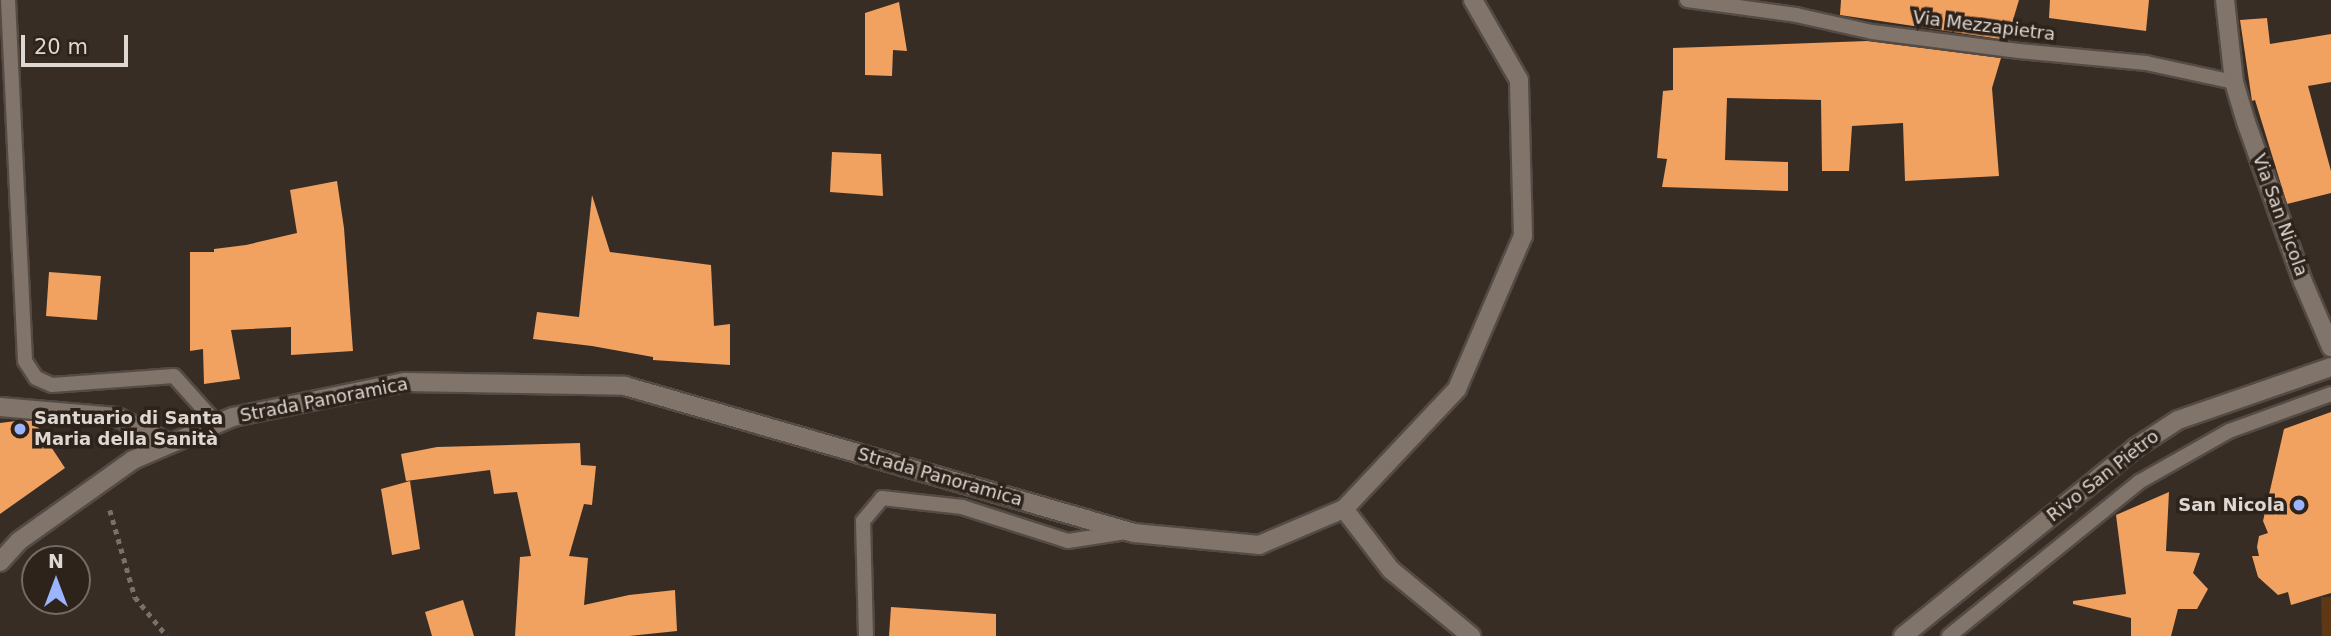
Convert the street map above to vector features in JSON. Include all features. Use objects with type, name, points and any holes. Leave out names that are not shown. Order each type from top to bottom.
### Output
[{"type":"main road","name":"Strada Panoramica","points":[[0,562],[19,541],[133,460],[216,423],[405,382],[625,386],[1129,531],[1259,545],[1344,509],[1457,389],[1523,236],[1518,80],[1473,0]]},
{"type":"main road","name":"Via San Nicola","points":[[2225,0],[2234,82],[2295,260],[2331,347]]},
{"type":"main road","name":"Rivo San Pietro","points":[[1903,636],[2135,448],[2178,420],[2331,366]]},
{"type":"main road","points":[[0,407],[117,417],[170,444]]},
{"type":"main road","points":[[1344,509],[1391,570],[1471,636]]},
{"type":"lane","points":[[8,0],[25,361],[36,378],[52,385],[174,376],[216,423]]},
{"type":"lane","name":"Via Mezzapietra","points":[[1687,0],[1796,15],[1872,32],[2019,51],[2146,63],[2234,82]]},
{"type":"lane","points":[[1949,636],[2139,482],[2229,431],[2331,394]]},
{"type":"lane","points":[[866,636],[863,521],[882,498],[962,507],[1068,541],[1129,531]]},
{"type":"path","points":[[101,482],[124,549],[135,597],[167,636]]},
{"type":"shaded area","points":[[2321,597],[2331,597],[2331,636],[2322,636]]},
{"type":"building","points":[[1841,0],[2019,0],[2007,40],[1840,15]]},
{"type":"building","points":[[2050,0],[2149,0],[2146,31],[2049,18]]},
{"type":"building","points":[[899,2],[907,51],[893,50],[892,76],[865,75],[865,13]]},
{"type":"building","points":[[2267,18],[2270,44],[2331,34],[2331,82],[2308,86],[2331,171],[2331,193],[2287,204],[2255,100],[2252,101],[2240,20]]},
{"type":"building","points":[[1867,41],[2001,58],[1992,88],[1999,176],[1905,181],[1903,123],[1852,126],[1849,171],[1822,171],[1821,100],[1727,98],[1725,160],[1788,162],[1788,191],[1662,187],[1667,159],[1657,158],[1663,91],[1673,90],[1673,48]]},
{"type":"building","points":[[832,152],[881,154],[883,196],[830,192]]},
{"type":"building","points":[[337,181],[344,228],[353,351],[291,355],[291,327],[231,330],[240,379],[204,384],[203,349],[190,351],[190,252],[214,252],[214,249],[246,245],[297,233],[290,190]]},
{"type":"building","points":[[592,195],[610,252],[711,265],[714,326],[730,324],[730,365],[653,360],[653,357],[592,346],[533,339],[537,312],[579,317]]},
{"type":"building","points":[[49,272],[101,276],[97,320],[46,316]]},
{"type":"building","name":"San Nicola","points":[[2331,412],[2331,593],[2291,605],[2288,592],[2278,595],[2258,577],[2252,556],[2259,556],[2259,536],[2268,533],[2263,521],[2284,429]]},
{"type":"building","points":[[34,421],[65,468],[0,514],[0,423]]},
{"type":"building","points":[[580,443],[581,465],[596,466],[592,505],[584,504],[569,556],[588,558],[584,605],[629,595],[675,590],[677,631],[629,636],[515,636],[520,557],[531,556],[517,492],[494,494],[490,470],[406,481],[401,454],[437,447]]},
{"type":"building","points":[[410,481],[420,549],[392,555],[381,489]]},
{"type":"building","points":[[2169,492],[2166,551],[2200,553],[2193,573],[2208,589],[2197,609],[2178,609],[2171,636],[2131,636],[2131,618],[2073,604],[2073,601],[2126,594],[2116,515]]},
{"type":"building","points":[[463,600],[474,636],[432,636],[425,612]]},
{"type":"building","points":[[891,607],[996,614],[996,636],[889,636]]},
{"type":"place","name":"Santuario di Santa Maria della Sanità","points":[[20,429]]},
{"type":"place","name":"San Nicola","points":[[2299,505]]}]
